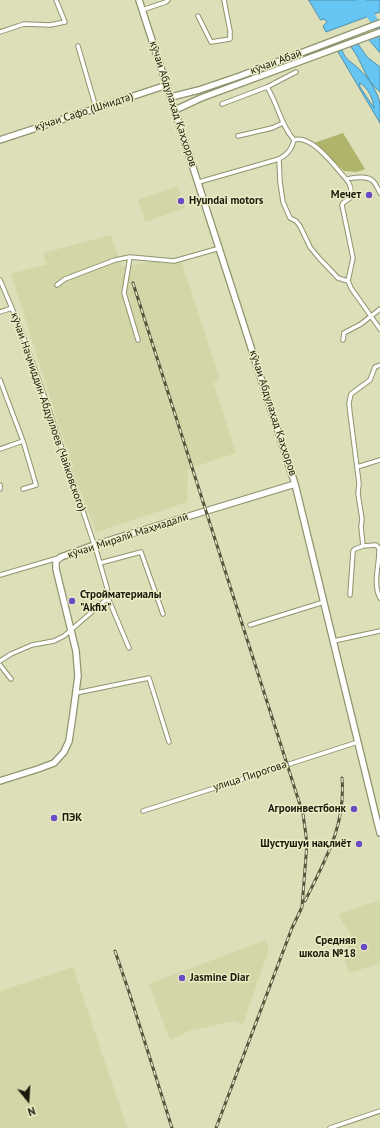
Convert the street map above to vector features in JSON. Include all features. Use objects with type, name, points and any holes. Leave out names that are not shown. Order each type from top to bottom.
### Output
[{"type":"main road","name":"кӯчаи Абдулаҳад Қаҳҳоров","points":[[139,0],[199,182],[295,484],[380,833]]},
{"type":"main road","name":"кӯчаи Абаӣ","points":[[171,97],[199,90],[308,51],[380,23]]},
{"type":"main road","name":"кӯчаи Абаӣ","points":[[175,110],[215,93],[380,32]]},
{"type":"main road","name":"кӯчаи Сафо (Шмидта)","points":[[0,140],[167,85]]},
{"type":"main road","name":"кӯчаи Миралӣ Маҳмадалӣ","points":[[0,781],[54,763],[64,752],[68,740],[78,676],[76,651],[56,569],[56,562],[61,557],[94,545],[295,484]]},
{"type":"street","points":[[0,32],[24,24],[50,25],[65,22],[56,0]]},
{"type":"street","points":[[142,10],[168,0]]},
{"type":"street","points":[[198,16],[211,42],[230,39],[230,31],[224,0]]},
{"type":"street","points":[[78,46],[96,108]]},
{"type":"street","points":[[222,104],[267,87],[296,72]]},
{"type":"street","points":[[267,87],[272,94],[287,132],[294,140]]},
{"type":"street","points":[[238,136],[272,128],[283,123]]},
{"type":"street","points":[[294,140],[299,139],[314,145],[349,183],[351,193],[350,198],[342,205],[353,258],[348,281],[351,288],[380,329]]},
{"type":"street","points":[[199,182],[279,159],[292,149],[294,140]]},
{"type":"street","points":[[279,159],[283,202],[290,218],[296,221],[300,226],[310,247],[319,258],[338,278],[348,281]]},
{"type":"street","points":[[346,179],[356,177],[369,178],[373,181],[380,193]]},
{"type":"street","points":[[57,286],[65,279],[76,274],[115,260],[130,257],[174,261],[220,248]]},
{"type":"street","points":[[130,257],[124,293],[138,340]]},
{"type":"street","name":"кӯчаи Наҷмиддин Абдуллоев (Чайковского)","points":[[0,280],[46,400],[100,563],[108,598],[129,648]]},
{"type":"street","points":[[0,312],[12,308]]},
{"type":"street","points":[[343,340],[344,332],[361,324],[380,309]]},
{"type":"street","points":[[363,546],[361,526],[362,519],[358,494],[359,483],[350,412],[350,398],[354,391],[370,380],[375,367],[380,366]]},
{"type":"street","points":[[0,380],[23,441],[36,485],[23,489]]},
{"type":"street","points":[[0,448],[23,441]]},
{"type":"street","points":[[357,467],[380,460]]},
{"type":"street","points":[[350,595],[353,551],[363,546],[376,546],[379,548],[377,585],[380,598]]},
{"type":"street","points":[[100,563],[142,552],[163,614]]},
{"type":"street","points":[[0,575],[61,557]]},
{"type":"street","points":[[0,661],[11,654],[32,645],[54,642],[71,631],[108,598]]},
{"type":"street","points":[[250,625],[324,602]]},
{"type":"street","points":[[334,641],[380,631]]},
{"type":"street","points":[[0,665],[11,679]]},
{"type":"street","points":[[76,693],[149,678],[169,742]]},
{"type":"street","name":"улица Пирогова","points":[[143,811],[358,742]]},
{"type":"street","points":[[330,1128],[380,1111]]},
{"type":"shaded area","points":[[343,133],[365,169],[357,172],[344,171],[314,143]]},
{"type":"shaded area","name":"Hyundai motors","points":[[178,186],[185,208],[145,222],[138,200]]},
{"type":"shaded area","points":[[111,235],[122,267],[180,257],[220,380],[213,382],[236,453],[188,469],[187,502],[96,532],[77,482],[11,274],[47,264],[43,253]]},
{"type":"shaded area","name":"Средняя школа №18","points":[[380,900],[380,963],[349,973],[345,961],[351,933],[342,922],[339,914]]},
{"type":"shaded area","points":[[266,940],[269,949],[243,1024],[234,1021],[189,1031],[170,1040],[149,984]]},
{"type":"shaded area","points":[[73,967],[127,1128],[0,1128],[0,991]]},
{"type":"water","points":[[309,0],[380,0],[380,12],[326,32],[323,26],[327,22],[324,19],[321,20]]},
{"type":"water","points":[[380,36],[380,53],[369,40]]},
{"type":"water","points":[[358,44],[367,57],[380,67],[380,92],[370,82],[351,47]]},
{"type":"water","points":[[342,50],[347,59],[362,72],[372,85],[380,104],[380,123],[338,52]],"holes":[[[360,83],[370,94],[374,108],[360,87]]]},
{"type":"waterway","points":[[361,0],[380,30]]},
{"type":"railway","points":[[133,283],[303,814],[307,843],[302,907],[292,928],[216,1128]]},
{"type":"railway","points":[[305,901],[327,857],[337,827],[341,812],[342,778]]},
{"type":"railway","points":[[115,951],[172,1128]]},
{"type":"place","name":"Мечет","points":[[369,195]]},
{"type":"place","name":"Hyundai motors","points":[[181,201]]},
{"type":"place","name":"Стройматериалы \"Akfix\"","points":[[72,601]]},
{"type":"place","name":"Агроинвестбонк","points":[[354,809]]},
{"type":"place","name":"ПЭК","points":[[54,818]]},
{"type":"place","name":"Шустушуи нақлиёт","points":[[359,844]]},
{"type":"place","name":"Средняя школа №18","points":[[364,947]]},
{"type":"place","name":"Jasmine Diar","points":[[182,978]]}]
